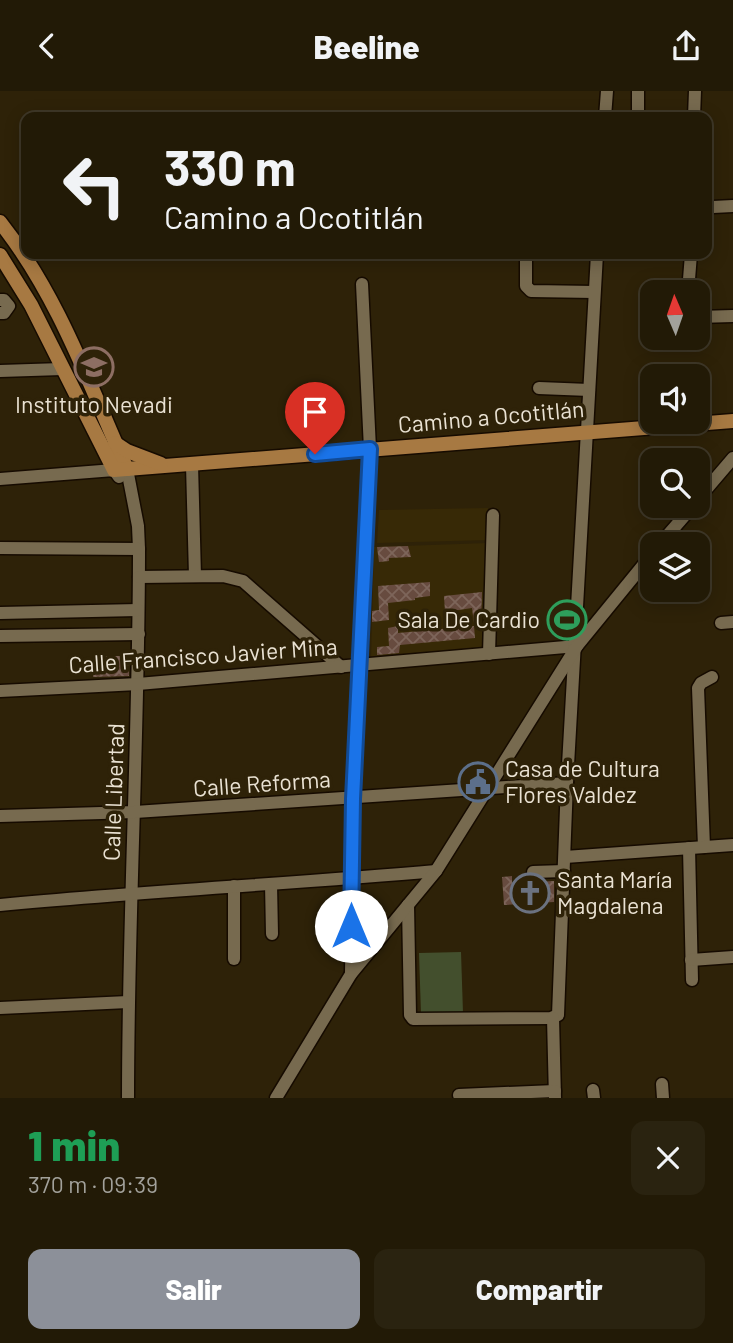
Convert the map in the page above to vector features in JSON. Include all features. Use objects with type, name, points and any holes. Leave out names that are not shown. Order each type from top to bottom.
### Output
[{"type":"main road","points":[[0,222],[21,252]]},
{"type":"main road","points":[[0,255],[31,305],[62,369],[120,469]]},
{"type":"main road","points":[[26,259],[40,279],[84,367],[116,443],[120,469]]},
{"type":"main road","name":"Camino a Ocotitlán","points":[[120,469],[733,421]]},
{"type":"main road","points":[[116,443],[127,451],[169,467]]},
{"type":"street","points":[[605,112],[607,91]]},
{"type":"street","points":[[638,91],[638,112]]},
{"type":"street","points":[[694,112],[695,91]]},
{"type":"street","points":[[713,207],[733,207]]},
{"type":"street","points":[[526,259],[526,286],[531,291],[594,292]]},
{"type":"street","points":[[459,1095],[555,1095],[552,1018],[558,1011],[567,783],[577,646],[597,259]]},
{"type":"street","points":[[689,280],[691,259]]},
{"type":"street","points":[[351,974],[353,799],[370,449],[362,285]]},
{"type":"street","points":[[3,306],[31,305]]},
{"type":"street","points":[[710,317],[733,316]]},
{"type":"street","points":[[0,371],[62,369]]},
{"type":"street","points":[[539,388],[589,390]]},
{"type":"street","points":[[710,485],[733,458]]},
{"type":"street","points":[[192,465],[195,576]]},
{"type":"street","points":[[0,479],[120,469]]},
{"type":"street","name":"Calle Libertad","points":[[120,469],[136,519],[139,549],[128,1098]]},
{"type":"street","points":[[489,654],[493,515]]},
{"type":"street","points":[[670,532],[683,518]]},
{"type":"street","points":[[0,548],[139,549]]},
{"type":"street","points":[[276,1098],[351,974],[436,871],[577,646],[640,569]]},
{"type":"street","points":[[139,577],[223,576],[243,581],[341,667]]},
{"type":"street","points":[[0,613],[138,610]]},
{"type":"street","points":[[0,636],[139,635]]},
{"type":"street","name":"Calle Francisco Javier Mina","points":[[0,691],[138,684],[577,646]]},
{"type":"street","points":[[704,847],[698,688],[712,677]]},
{"type":"street","name":"Calle Reforma","points":[[0,816],[135,812],[567,783]]},
{"type":"street","points":[[565,857],[733,845]]},
{"type":"street","points":[[689,848],[692,980]]},
{"type":"street","points":[[0,905],[132,892],[351,879],[436,871]]},
{"type":"street","points":[[533,872],[564,871]]},
{"type":"street","points":[[271,884],[272,934]]},
{"type":"street","points":[[234,886],[234,959]]},
{"type":"street","points":[[408,905],[411,1017],[415,1020],[552,1018]]},
{"type":"street","points":[[691,960],[733,957]]},
{"type":"street","points":[[0,1007],[128,1002]]},
{"type":"street","points":[[662,1084],[663,1098]]},
{"type":"shaded area","points":[[488,508],[489,540],[377,543],[379,510]]},
{"type":"shaded area","points":[[488,543],[487,647],[371,659],[374,547]]},
{"type":"green space","points":[[461,952],[463,1013],[421,1014],[419,953]]},
{"type":"building","points":[[408,546],[411,557],[389,558],[389,561],[379,562],[377,547]]},
{"type":"building","points":[[430,582],[430,596],[388,603],[389,620],[372,622],[372,611],[379,610],[378,586]]},
{"type":"building","points":[[482,592],[481,623],[474,624],[472,608],[445,612],[444,596]]},
{"type":"building","points":[[398,626],[398,633],[474,626],[475,638],[400,645],[399,653],[377,655],[377,647],[389,646],[388,628]]},
{"type":"building","points":[[94,656],[129,656],[129,676],[93,677]]},
{"type":"building","name":"Santa María Magdalena","points":[[512,876],[512,883],[554,881],[554,902],[504,905],[502,877]]},
{"type":"place","name":"Instituto Nevadi","points":[[94,367]]},
{"type":"place","name":"Sala De Cardio","points":[[567,620]]},
{"type":"place","name":"Casa de Cultura Flores Valdez","points":[[478,782]]},
{"type":"place","name":"Santa María Magdalena","points":[[530,893]]},
{"type":"route","points":[[315,454],[370,449],[353,799],[351,926]]}]
